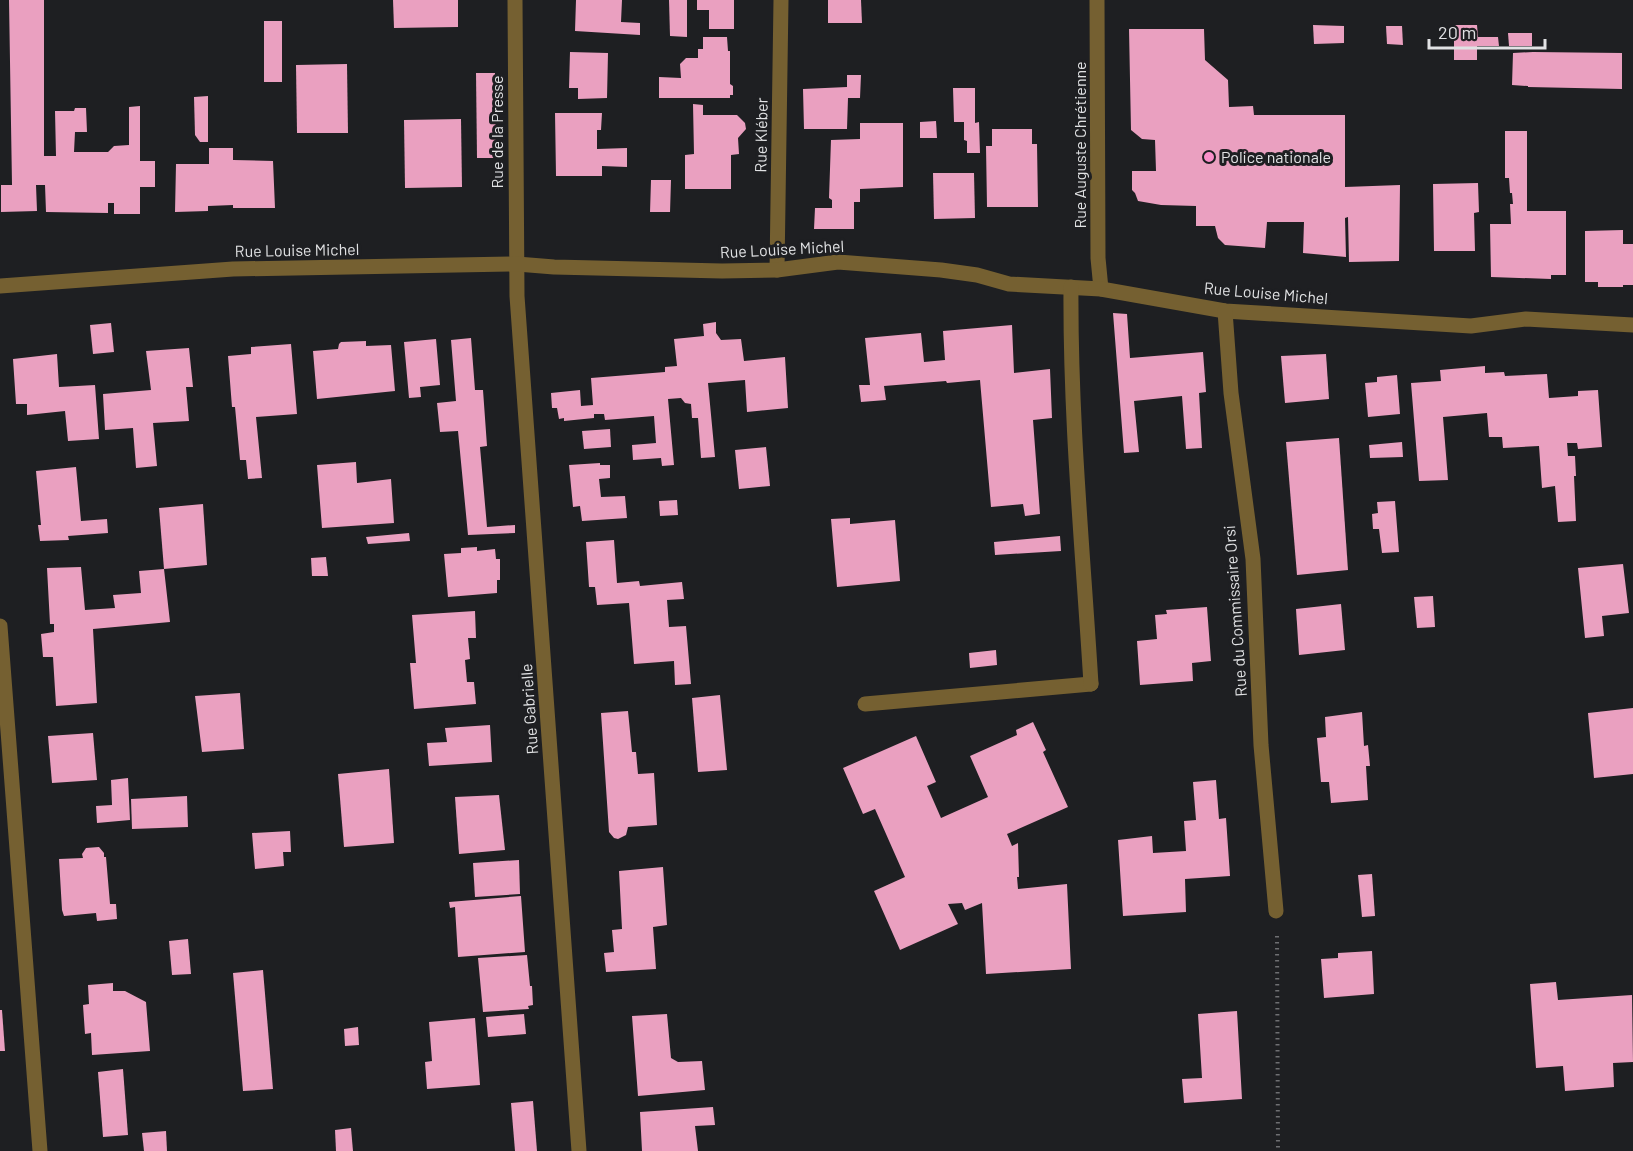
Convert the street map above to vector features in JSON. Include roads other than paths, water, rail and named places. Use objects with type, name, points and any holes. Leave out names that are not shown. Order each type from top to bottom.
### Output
[{"type":"street","name":"Rue de la Presse","points":[[515,0],[517,264]]},
{"type":"street","name":"Rue Kléber","points":[[777,270],[781,0]]},
{"type":"street","name":"Rue Auguste Chrétienne","points":[[1097,0],[1098,258],[1101,289]]},
{"type":"street","name":"Rue Louise Michel","points":[[0,286],[233,269],[517,264],[723,271],[777,270],[838,261],[941,270],[977,275],[1009,284],[1101,289],[1224,311],[1471,326],[1526,320],[1633,325]]},
{"type":"street","name":"Rue Gabrielle","points":[[517,264],[518,308],[579,1151]]},
{"type":"street","points":[[865,704],[1091,684],[1077,466],[1071,287]]},
{"type":"street","name":"Rue du Commissaire Orsi","points":[[1224,311],[1231,393],[1253,560],[1261,745],[1276,910]]},
{"type":"street","points":[[0,626],[40,1151]]},
{"type":"place","name":"Police nationale","points":[[1209,157]]}]
